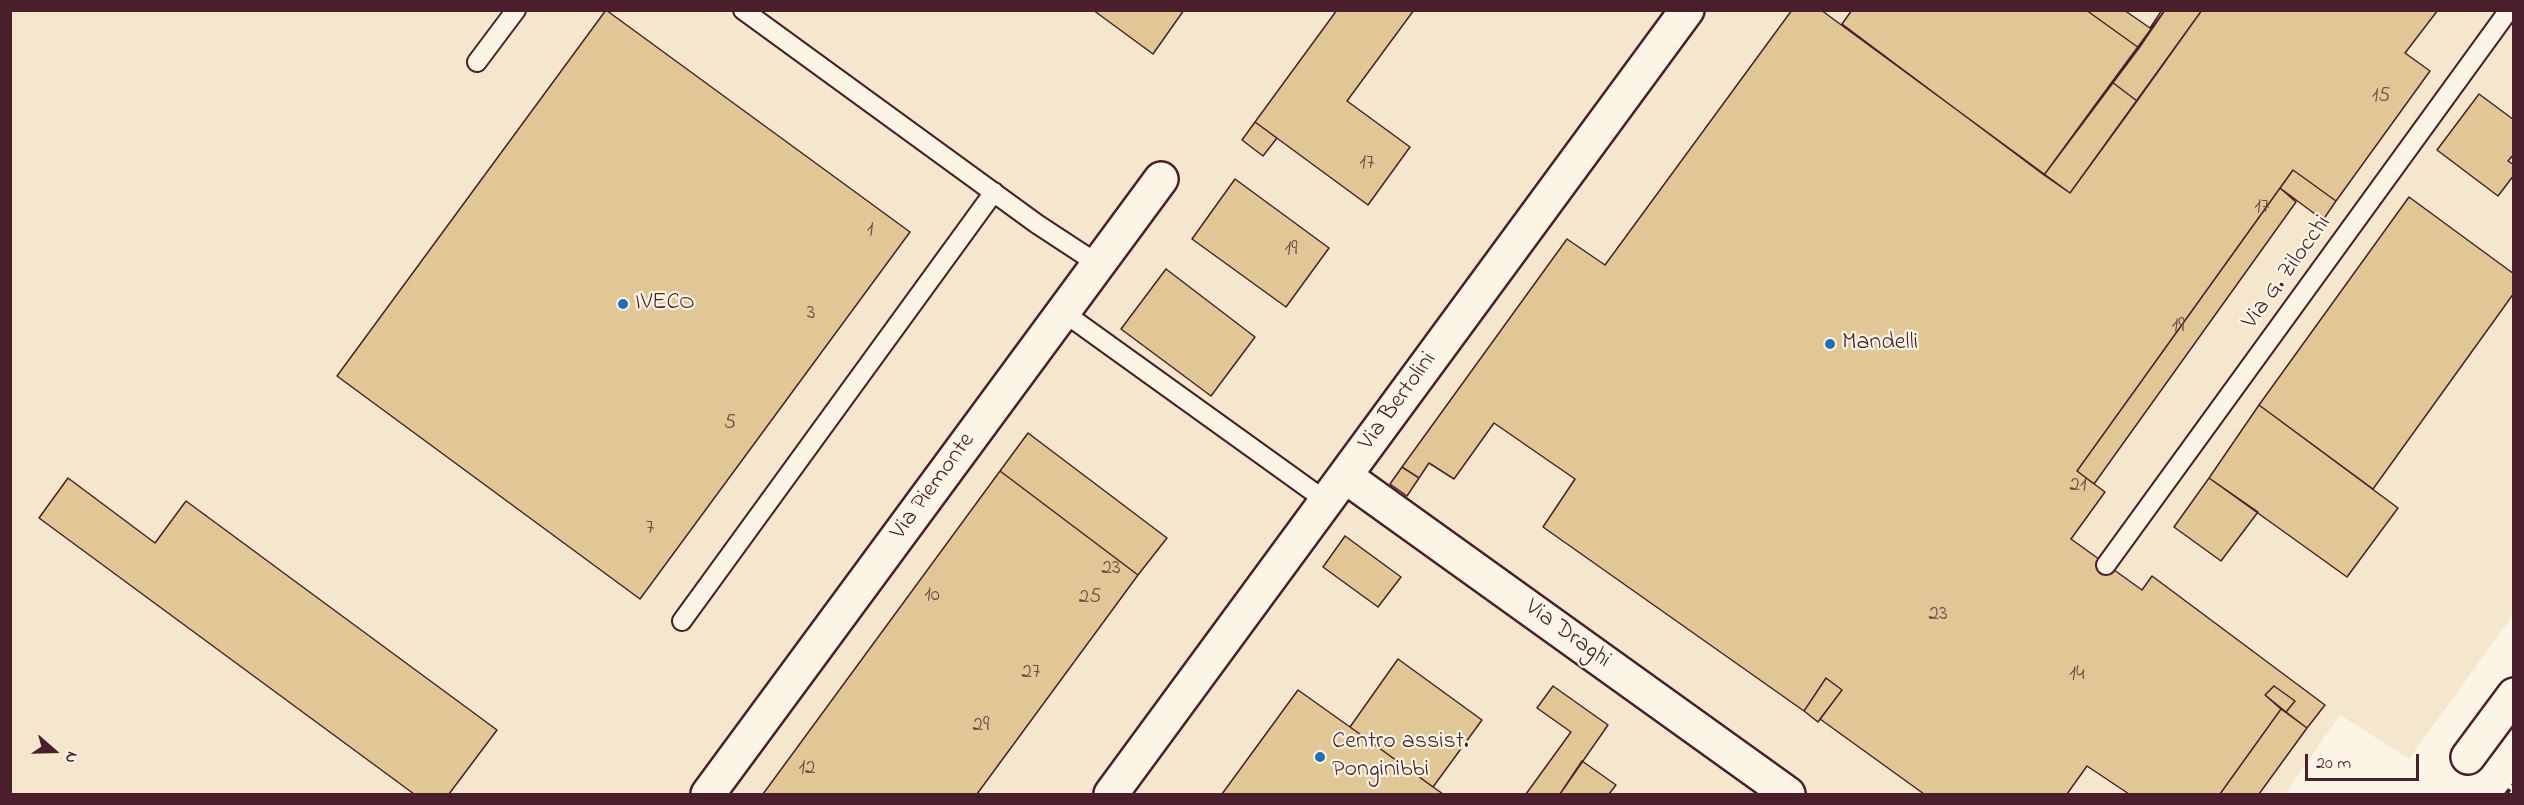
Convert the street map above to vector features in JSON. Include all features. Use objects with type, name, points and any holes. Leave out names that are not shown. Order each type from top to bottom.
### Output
[{"type":"street","name":"Via Bertolini","points":[[1111,795],[1686,10]]},
{"type":"street","name":"Via Piemonte","points":[[708,795],[1161,179]]},
{"type":"street","name":"Via Draghi","points":[[1336,488],[1788,795]]},
{"type":"street","points":[[2468,757],[2514,695]]},
{"type":"lane","points":[[477,62],[516,10]]},
{"type":"lane","points":[[743,10],[1037,224],[1098,264]]},
{"type":"lane","name":"Via G. Zilocchi","points":[[2106,565],[2509,10]]},
{"type":"lane","points":[[682,621],[994,192]]},
{"type":"lane","points":[[1063,312],[1336,488]]},
{"type":"path","points":[[2506,795],[2514,784]]},
{"type":"shaded area","points":[[10,11],[2513,11],[2513,615],[2409,759],[2340,715],[2285,794],[11,794]]},
{"type":"building","name":"IVECO","points":[[606,10],[910,232],[640,599],[337,376]]},
{"type":"building","points":[[1093,10],[1184,10],[1153,54]]},
{"type":"building","points":[[1337,10],[1414,10],[1347,101],[1410,147],[1368,205],[1255,122]]},
{"type":"building","name":"Mandelli","points":[[1792,10],[1821,10],[2070,193],[2202,10],[2438,10],[2405,53],[2430,71],[2336,201],[2293,170],[2077,471],[2105,492],[2071,539],[2142,590],[2152,576],[2325,705],[2307,728],[2286,712],[2295,701],[2274,686],[2265,695],[2281,709],[2220,794],[2129,794],[2087,766],[2067,794],[1924,794],[1820,719],[1842,690],[1826,678],[1804,711],[1543,527],[1575,479],[1494,423],[1454,479],[1429,463],[1419,478],[1402,467],[1567,239],[1605,265]]},
{"type":"building","points":[[1852,10],[2086,10],[2139,48],[2044,175],[1842,24]]},
{"type":"building","points":[[2086,10],[2124,10],[2150,28],[2162,10],[2165,10],[2139,48]]},
{"type":"building","points":[[2165,10],[2202,10],[2137,101],[2112,82]]},
{"type":"building","points":[[2112,82],[2137,101],[2070,193],[2044,175]]},
{"type":"building","points":[[2479,94],[2514,120],[2514,154],[2508,161],[2514,165],[2514,175],[2498,196],[2437,150]]},
{"type":"building","points":[[1255,122],[1277,138],[1263,156],[1242,140]]},
{"type":"building","points":[[2293,170],[2336,201],[2323,220],[2280,188]]},
{"type":"building","points":[[1235,179],[1329,248],[1286,307],[1192,239]]},
{"type":"building","points":[[2280,188],[2296,202],[2094,484],[2077,471]]},
{"type":"building","points":[[2409,197],[2514,274],[2514,293],[2373,489],[2259,405]]},
{"type":"building","points":[[1166,269],[1255,337],[1211,396],[1121,329]]},
{"type":"building","points":[[2259,405],[2398,508],[2347,577],[2209,478]]},
{"type":"building","points":[[1028,433],[1167,538],[1138,575],[1000,471]]},
{"type":"building","points":[[1402,467],[1419,478],[1407,496],[1390,484]]},
{"type":"building","points":[[1000,471],[1138,575],[977,794],[763,794]]},
{"type":"building","points":[[68,478],[155,543],[186,501],[497,730],[449,794],[414,794],[39,518]]},
{"type":"building","points":[[2209,478],[2258,512],[2221,561],[2174,527]]},
{"type":"building","points":[[1345,536],[1401,577],[1378,607],[1323,567]]},
{"type":"building","points":[[1398,659],[1482,720],[1433,787],[1350,727]]},
{"type":"building","points":[[1826,678],[1842,690],[1818,722],[1804,711]]},
{"type":"building","points":[[1553,686],[1608,725],[1560,794],[1526,794],[1571,732],[1537,708]]},
{"type":"building","points":[[2274,686],[2295,701],[2286,712],[2265,695]]},
{"type":"building","name":"Centro assist. Ponginibbi","points":[[1298,690],[1350,727],[1443,794],[1222,794]]},
{"type":"building","points":[[2281,709],[2307,728],[2259,794],[2220,794]]},
{"type":"building","points":[[1582,761],[1616,785],[1609,794],[1560,794]]},
{"type":"place","name":"IVECO","points":[[623,304]]},
{"type":"place","name":"Mandelli","points":[[1830,344]]},
{"type":"place","name":"Centro assist. Ponginibbi","points":[[1320,757]]}]
